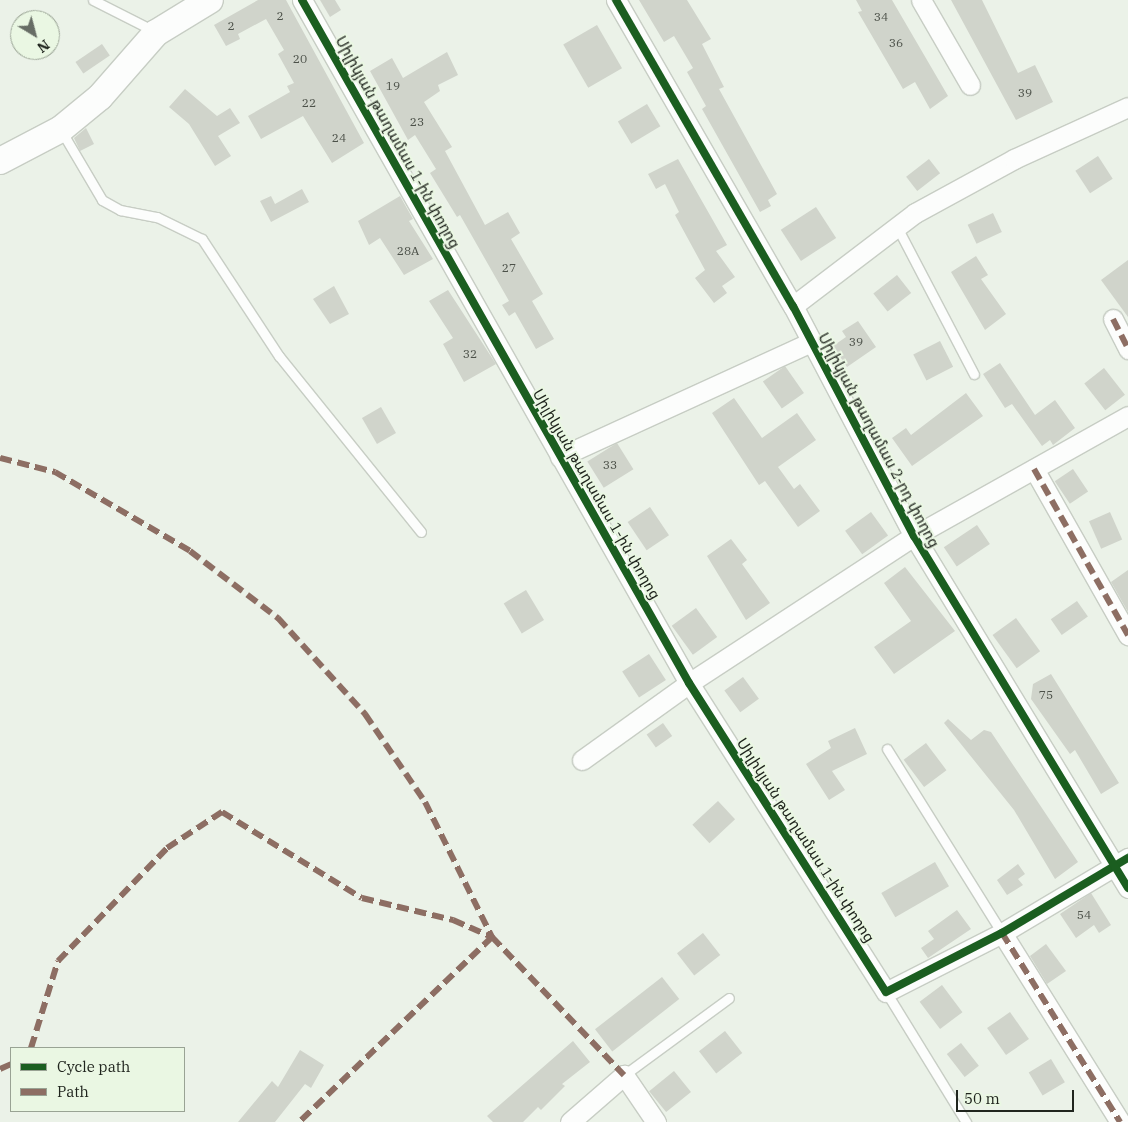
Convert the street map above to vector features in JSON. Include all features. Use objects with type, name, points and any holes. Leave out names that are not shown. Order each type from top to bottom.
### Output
[{"type":"main road","points":[[0,161],[60,129],[100,97],[156,33],[210,0]]},
{"type":"street","name":"Սիլիկյան թաղամաս 1-ին փողոց","points":[[302,0],[689,683],[886,992]]},
{"type":"street","name":"Սիլիկյան թաղամաս 2-րդ փողոց","points":[[616,0],[793,306],[810,342],[914,536],[1122,862],[1128,888]]},
{"type":"street","points":[[921,0],[970,85]]},
{"type":"street","points":[[793,306],[897,227],[1014,159],[1128,107]]},
{"type":"street","points":[[1113,319],[1128,349]]},
{"type":"street","points":[[560,457],[810,342]]},
{"type":"street","points":[[582,760],[689,683],[914,536],[1128,416]]},
{"type":"street","points":[[1034,469],[1128,635]]},
{"type":"street","points":[[886,992],[1002,933],[1122,862]]},
{"type":"street","points":[[1002,933],[1120,1122]]},
{"type":"street","points":[[570,1122],[624,1075],[656,1122]]},
{"type":"lane","points":[[93,0],[156,33]]},
{"type":"lane","points":[[60,129],[102,200],[120,210],[157,217],[202,239],[279,356],[421,532]]},
{"type":"lane","points":[[897,227],[974,374]]},
{"type":"lane","points":[[887,749],[1002,933]]},
{"type":"lane","points":[[886,992],[966,1122]]},
{"type":"lane","points":[[624,1075],[729,998]]},
{"type":"building","points":[[258,0],[286,0],[364,143],[332,163],[303,116],[261,139],[248,116],[290,92],[287,86],[294,83],[278,54],[284,50],[266,19],[238,34],[240,39],[226,46],[214,25]]},
{"type":"building","points":[[320,0],[335,0],[341,10],[330,17]]},
{"type":"building","points":[[639,0],[687,0],[711,39],[702,44],[724,87],[719,89],[777,194],[768,200],[771,206],[760,212],[702,109],[706,106],[687,72],[693,68],[674,36],[664,42]]},
{"type":"building","points":[[856,0],[892,0],[948,96],[930,109],[915,82],[903,89],[858,12],[862,11]]},
{"type":"building","points":[[951,0],[982,0],[1018,73],[1035,65],[1053,102],[1016,120]]},
{"type":"building","points":[[597,25],[622,68],[588,88],[563,44]]},
{"type":"building","points":[[102,44],[110,56],[83,74],[75,62]]},
{"type":"building","points":[[447,52],[458,75],[438,85],[440,91],[424,102],[452,147],[445,151],[485,225],[508,212],[520,233],[511,239],[543,294],[532,301],[554,339],[536,349],[515,312],[509,316],[502,305],[509,301],[460,215],[457,217],[430,173],[436,169],[415,135],[408,140],[370,71],[392,58],[403,78]]},
{"type":"building","points":[[185,89],[217,116],[230,108],[240,123],[218,136],[231,156],[215,166],[189,124],[169,107]]},
{"type":"building","points":[[647,104],[660,126],[631,144],[618,122]]},
{"type":"building","points":[[86,128],[94,144],[80,151],[74,138]]},
{"type":"building","points":[[1098,156],[1113,179],[1090,193],[1075,171]]},
{"type":"building","points":[[678,159],[727,245],[716,251],[735,277],[722,286],[727,293],[714,303],[695,278],[705,270],[675,215],[679,212],[665,184],[656,189],[648,174]]},
{"type":"building","points":[[929,159],[940,173],[917,191],[906,177]]},
{"type":"building","points":[[302,189],[309,202],[271,222],[260,201],[271,196],[275,204]]},
{"type":"building","points":[[400,196],[413,219],[409,221],[433,259],[404,275],[380,238],[369,245],[358,221]]},
{"type":"building","points":[[816,207],[836,238],[801,261],[781,230]]},
{"type":"building","points":[[993,213],[1002,232],[976,244],[968,225]]},
{"type":"building","points":[[976,256],[988,275],[981,279],[1006,314],[985,330],[951,272]]},
{"type":"building","points":[[1128,260],[1128,317],[1101,280]]},
{"type":"building","points":[[897,275],[911,293],[888,312],[873,293]]},
{"type":"building","points":[[334,286],[349,314],[330,324],[313,299]]},
{"type":"building","points":[[448,290],[496,364],[464,382],[443,344],[453,338],[429,301]]},
{"type":"building","points":[[858,321],[876,347],[847,367],[833,346],[846,337],[842,331]]},
{"type":"building","points":[[940,341],[953,367],[926,380],[913,355]]},
{"type":"building","points":[[1000,363],[1035,415],[1055,400],[1075,428],[1053,445],[1050,440],[1042,446],[1012,404],[1005,408],[983,374]]},
{"type":"building","points":[[785,366],[804,393],[782,409],[763,381]]},
{"type":"building","points":[[1104,368],[1125,395],[1105,410],[1084,383]]},
{"type":"building","points":[[966,393],[983,416],[912,466],[892,438],[906,428],[911,435]]},
{"type":"building","points":[[734,398],[762,438],[797,413],[816,440],[778,467],[794,489],[800,484],[820,511],[798,527],[765,481],[759,485],[712,413]]},
{"type":"building","points":[[381,407],[396,433],[377,444],[362,418]]},
{"type":"building","points":[[617,443],[633,469],[604,488],[587,462]]},
{"type":"building","points":[[1073,469],[1088,491],[1070,504],[1055,481]]},
{"type":"building","points":[[650,507],[669,535],[647,550],[628,522]]},
{"type":"building","points":[[871,512],[888,535],[862,554],[845,531]]},
{"type":"building","points":[[1110,512],[1122,539],[1101,549],[1089,521]]},
{"type":"building","points":[[977,525],[990,544],[957,566],[944,547]]},
{"type":"building","points":[[731,539],[747,560],[742,564],[770,603],[746,620],[707,556]]},
{"type":"building","points":[[905,567],[955,631],[894,674],[874,647],[911,621],[884,583]]},
{"type":"building","points":[[1128,570],[1128,612],[1111,582]]},
{"type":"building","points":[[526,590],[544,620],[522,633],[504,603]]},
{"type":"building","points":[[1077,601],[1088,617],[1062,635],[1051,619]]},
{"type":"building","points":[[696,608],[717,637],[693,655],[672,626]]},
{"type":"building","points":[[1016,618],[1040,651],[1017,668],[993,635]]},
{"type":"building","points":[[649,654],[666,680],[639,697],[622,671]]},
{"type":"building","points":[[1051,674],[1119,783],[1101,794],[1075,750],[1070,754],[1031,699],[1033,684]]},
{"type":"building","points":[[743,677],[759,699],[740,712],[724,691]]},
{"type":"building","points":[[948,719],[971,740],[984,730],[991,732],[1078,862],[1055,879],[1014,810],[944,723]]},
{"type":"building","points":[[663,723],[672,736],[656,748],[647,734]]},
{"type":"building","points":[[855,728],[867,754],[832,771],[845,790],[829,800],[806,764],[831,748],[828,741]]},
{"type":"building","points":[[926,743],[946,770],[924,787],[904,760]]},
{"type":"building","points":[[718,801],[735,819],[709,843],[692,825]]},
{"type":"building","points":[[935,862],[949,886],[895,917],[881,893]]},
{"type":"building","points":[[1018,864],[1025,874],[1018,879],[1023,885],[1007,895],[997,880]]},
{"type":"building","points":[[1091,893],[1111,925],[1099,933],[1094,925],[1076,938],[1060,914]]},
{"type":"building","points":[[957,910],[971,929],[928,958],[921,948],[934,939],[928,931]]},
{"type":"building","points":[[703,933],[720,955],[694,975],[677,953]]},
{"type":"building","points":[[1046,944],[1066,971],[1047,984],[1030,956]]},
{"type":"building","points":[[662,977],[679,999],[612,1051],[595,1029]]},
{"type":"building","points":[[942,985],[962,1012],[940,1029],[920,1002]]},
{"type":"building","points":[[1010,1012],[1029,1039],[1006,1055],[987,1028]]},
{"type":"building","points":[[725,1031],[742,1053],[716,1073],[699,1051]]},
{"type":"building","points":[[573,1041],[590,1062],[562,1084],[565,1086],[541,1110],[538,1107],[523,1122],[493,1122],[487,1116]]},
{"type":"building","points":[[961,1043],[979,1066],[965,1077],[947,1054]]},
{"type":"building","points":[[300,1050],[324,1065],[311,1088],[305,1084],[275,1122],[238,1122],[272,1081],[278,1087]]},
{"type":"building","points":[[1051,1059],[1065,1082],[1043,1096],[1029,1072]]},
{"type":"building","points":[[674,1071],[691,1092],[666,1112],[649,1091]]},
{"type":"marked path","points":[[1113,319],[1128,349]]},
{"type":"marked path","points":[[0,458],[55,472],[190,551],[278,618],[365,714],[425,802],[492,937],[624,1075]]},
{"type":"marked path","points":[[1034,469],[1128,635]]},
{"type":"marked path","points":[[31,1047],[58,961],[167,848],[222,812],[362,898],[453,920],[492,937],[299,1122]]},
{"type":"marked path","points":[[1002,933],[1120,1122]]},
{"type":"marked path","points":[[0,1069],[10,1064]]},
{"type":"cycle path","points":[[302,0],[689,683],[886,992],[1002,933],[1128,858]]},
{"type":"cycle path","points":[[616,0],[793,306],[914,536],[1128,888]]}]
